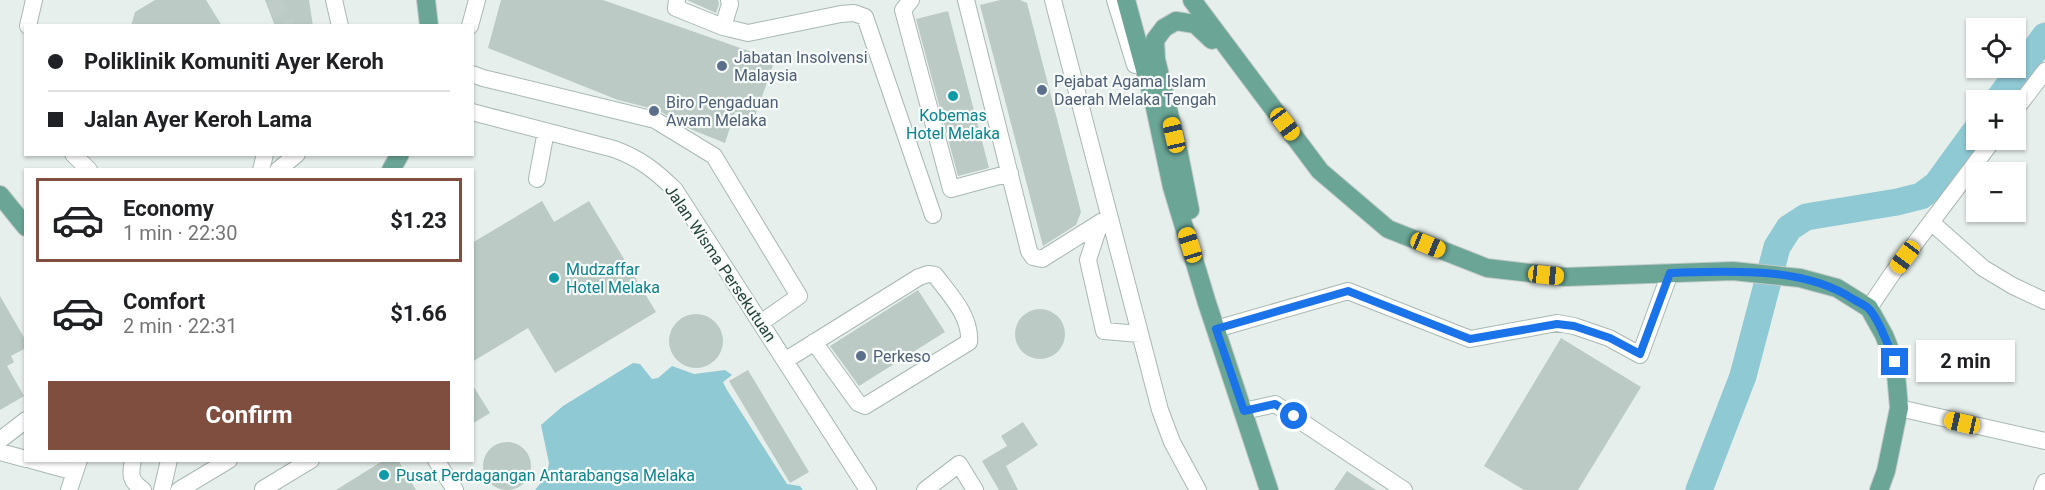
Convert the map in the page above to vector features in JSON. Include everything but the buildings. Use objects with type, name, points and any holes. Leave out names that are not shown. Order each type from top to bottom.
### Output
[{"type":"main road","points":[[426,0],[429,24]]},
{"type":"main road","points":[[1126,0],[1154,103],[1172,187],[1207,303],[1269,490]]},
{"type":"main road","points":[[1192,0],[1320,171],[1388,229],[1487,268],[1565,277],[1733,271],[1800,278],[1837,288],[1869,308],[1884,335],[1895,362],[1899,408],[1886,471],[1879,490]]},
{"type":"main road","points":[[1207,303],[1179,154],[1156,59],[1155,40],[1164,28],[1176,21],[1195,24],[1210,37],[1298,142]]},
{"type":"main road","points":[[0,195],[24,225]]},
{"type":"main road","points":[[0,218],[24,226]]},
{"type":"street","points":[[28,24],[34,0]]},
{"type":"street","points":[[334,0],[340,24]]},
{"type":"street","points":[[471,24],[477,0]]},
{"type":"street","points":[[677,0],[676,9],[723,27],[748,33],[854,12],[865,17],[933,215]]},
{"type":"street","points":[[723,27],[730,4],[729,0]]},
{"type":"street","points":[[911,0],[903,10],[951,189],[1010,173]]},
{"type":"street","points":[[966,0],[1029,251],[1033,257],[1042,259],[1105,220]]},
{"type":"street","points":[[1053,0],[1105,220],[1140,334],[1160,410],[1169,436],[1198,490]]},
{"type":"street","points":[[1115,0],[1172,187]]},
{"type":"street","points":[[2026,97],[2045,71]]},
{"type":"street","points":[[474,74],[656,120],[714,156],[799,296],[762,322]]},
{"type":"street","name":"Jalan Wisma Persekutuan","points":[[474,113],[614,149],[636,157],[657,171],[675,190],[868,490]]},
{"type":"street","points":[[537,179],[546,131]]},
{"type":"street","points":[[1869,308],[1985,150]]},
{"type":"street","points":[[75,156],[87,168]]},
{"type":"street","points":[[280,168],[295,156]]},
{"type":"street","points":[[1105,220],[1088,260],[1104,332],[1140,334]]},
{"type":"street","points":[[1931,222],[1983,268],[2045,301]]},
{"type":"street","points":[[1216,329],[1348,291],[1470,339],[1557,324],[1574,326],[1610,338],[1640,354],[1670,273]]},
{"type":"street","points":[[786,360],[814,342],[919,277],[927,274],[935,275],[964,316],[970,331],[969,342],[865,406],[858,403],[814,342]]},
{"type":"street","points":[[1244,411],[1275,404],[1404,490]]},
{"type":"street","points":[[1899,408],[2045,441]]},
{"type":"street","points":[[0,440],[24,422]]},
{"type":"street","points":[[0,452],[24,458]]},
{"type":"street","points":[[46,462],[77,466],[69,490]]},
{"type":"street","points":[[133,462],[130,473],[133,482],[143,490]]},
{"type":"street","points":[[162,490],[169,462]]},
{"type":"street","points":[[179,490],[226,462]]},
{"type":"street","points":[[264,489],[308,462]]},
{"type":"street","points":[[437,462],[455,490]]},
{"type":"street","points":[[925,490],[959,464],[975,490]]},
{"type":"street","points":[[2042,490],[2045,482]]},
{"type":"water","points":[[633,363],[640,364],[652,379],[658,378],[672,366],[694,374],[725,370],[732,375],[723,382],[727,390],[787,484],[800,486],[803,490],[535,490],[547,475],[549,463],[541,425],[563,406]]},
{"type":"waterway","points":[[2005,90],[2045,36]]},
{"type":"waterway","points":[[1699,490],[1743,376],[1777,247],[1789,228],[1806,217],[1921,196],[1937,184],[1966,144]]},
{"type":"tunnel","points":[[274,0],[286,24]]},
{"type":"place","name":"Jabatan Insolvensi Malaysia","points":[[722,66]]},
{"type":"place","name":"Pejabat Agama Islam Daerah Melaka Tengah","points":[[1042,90]]},
{"type":"place","name":"Kobemas Hotel Melaka","points":[[953,96]]},
{"type":"place","name":"Biro Pengaduan Awam Melaka","points":[[654,111]]},
{"type":"place","name":"Mudzaffar Hotel Melaka","points":[[554,278]]},
{"type":"place","name":"Perkeso","points":[[861,356]]},
{"type":"place","name":"Pusat Perdagangan Antarabangsa Melaka","points":[[384,475]]},
{"type":"route","points":[[1294,416],[1275,404],[1244,411],[1216,329],[1348,291],[1470,339],[1557,324],[1574,326],[1610,338],[1640,354],[1670,273],[1733,271],[1800,278],[1837,288],[1869,308],[1884,335],[1895,362]]}]
